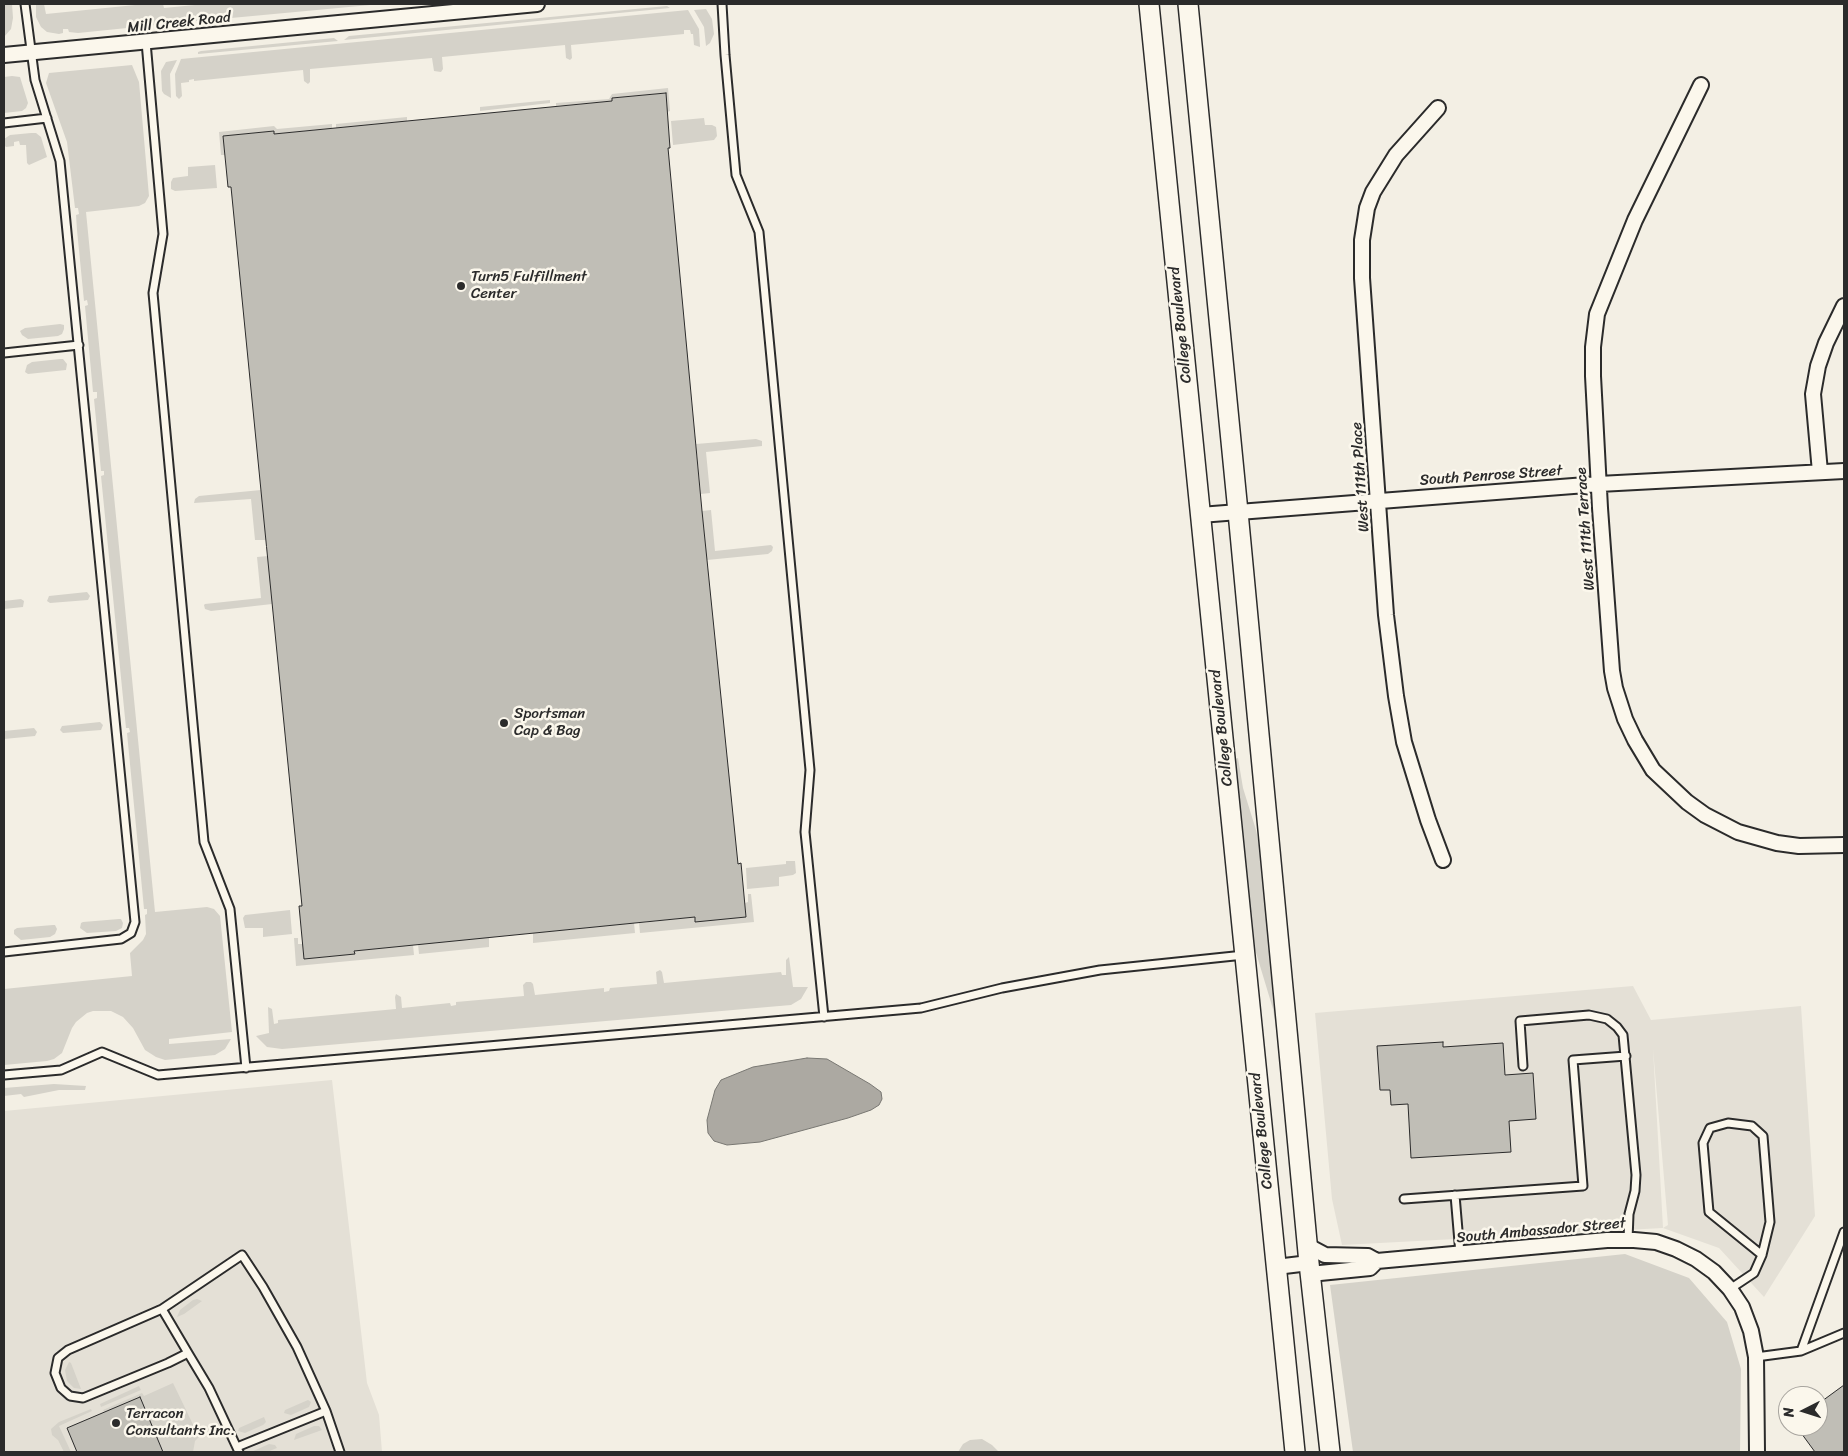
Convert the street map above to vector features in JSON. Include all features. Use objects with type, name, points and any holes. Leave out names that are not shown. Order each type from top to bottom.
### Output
[{"type":"main road","name":"College Boulevard","points":[[1149,4],[1295,1452]]},
{"type":"main road","points":[[1188,4],[1310,1269],[1330,1452]]},
{"type":"street","name":"Mill Creek Road","points":[[4,55],[537,4]]},
{"type":"street","name":"West 111th Terrace","points":[[1700,85],[1635,220],[1597,314],[1593,347],[1593,376],[1612,671],[1615,688],[1625,719],[1644,757],[1653,770],[1687,802],[1705,815],[1738,832],[1777,843],[1799,846],[1844,846]]},
{"type":"street","name":"West 111th Place","points":[[1438,108],[1396,155],[1373,192],[1367,208],[1362,240],[1362,278],[1386,615],[1404,742],[1428,820],[1443,860]]},
{"type":"street","points":[[1820,472],[1813,394],[1818,366],[1826,343],[1844,306]]},
{"type":"street","name":"South Penrose Street","points":[[1200,515],[1599,484],[1844,471]]},
{"type":"street","name":"South Ambassador Street","points":[[1308,1243],[1325,1255],[1368,1256],[1377,1261],[1628,1240],[1656,1242],[1676,1249],[1696,1259],[1714,1272],[1730,1289],[1742,1307],[1751,1331],[1756,1357],[1757,1452]]},
{"type":"street","name":"South Ambassador Street","points":[[1276,1267],[1310,1269],[1370,1268],[1377,1261]]},
{"type":"lane","points":[[4,952],[121,939],[131,933],[135,922],[60,162],[35,80],[25,4]]},
{"type":"lane","points":[[722,4],[724,55],[736,175],[759,232],[760,241],[810,770],[805,832],[824,1017]]},
{"type":"lane","points":[[146,42],[163,234],[153,293],[203,832],[204,842],[230,909],[246,1068]]},
{"type":"lane","points":[[4,123],[47,118]]},
{"type":"lane","points":[[4,353],[79,346]]},
{"type":"lane","points":[[4,1076],[61,1070],[102,1052],[158,1075],[921,1008],[1002,988],[1100,970],[1244,955]]},
{"type":"lane","points":[[1523,1066],[1520,1021],[1589,1015],[1607,1019],[1623,1035],[1636,1174],[1635,1191],[1629,1214],[1628,1240]]},
{"type":"lane","points":[[1404,1199],[1583,1186],[1574,1060],[1626,1056]]},
{"type":"lane","points":[[1730,1289],[1754,1273],[1762,1255],[1770,1222],[1763,1136],[1752,1126],[1728,1123],[1710,1128],[1703,1143],[1709,1212],[1762,1255]]},
{"type":"lane","points":[[1455,1195],[1460,1254]]},
{"type":"lane","points":[[1801,1351],[1844,1232]]},
{"type":"lane","points":[[188,1353],[87,1397],[70,1396],[61,1388],[56,1379],[55,1368],[61,1354],[162,1309],[242,1255],[282,1320],[326,1411],[340,1452]]},
{"type":"lane","points":[[162,1309],[209,1388],[238,1450],[326,1411]]},
{"type":"lane","points":[[1756,1357],[1801,1351],[1844,1333]]},
{"type":"shaded area","points":[[4,4],[12,4],[13,18],[11,29],[4,37]]},
{"type":"shaded area","points":[[36,4],[44,4],[46,14],[145,4],[163,4],[164,8],[205,4],[381,4],[199,21],[195,21],[194,17],[189,18],[189,21],[186,22],[78,33],[63,29],[63,33],[59,34],[47,32],[41,27],[36,17]]},
{"type":"shaded area","points":[[667,6],[670,8],[344,40],[349,36]]},
{"type":"shaded area","points":[[706,9],[712,19],[714,34],[710,43],[706,46],[704,27],[694,10]]},
{"type":"shaded area","points":[[688,10],[699,29],[700,47],[694,45],[693,34],[691,34],[690,30],[684,30],[684,34],[571,45],[572,58],[570,60],[566,58],[565,45],[442,57],[443,69],[441,72],[434,71],[432,58],[310,69],[310,82],[308,84],[304,81],[303,70],[194,81],[194,79],[181,83],[182,96],[179,99],[176,96],[175,74],[181,59]]},
{"type":"shaded area","points":[[334,38],[338,41],[198,54],[201,51]]},
{"type":"shaded area","points":[[177,60],[170,74],[171,98],[162,91],[161,71],[166,62]]},
{"type":"shaded area","points":[[132,65],[139,82],[149,196],[145,203],[139,206],[86,212],[155,912],[207,907],[214,909],[220,916],[232,1032],[169,1039],[169,1044],[231,1039],[225,1049],[215,1055],[165,1060],[145,1050],[133,1028],[123,1017],[111,1011],[93,1011],[87,1013],[76,1022],[62,1053],[54,1059],[4,1065],[4,989],[132,976],[130,953],[143,940],[146,934],[145,915],[147,914],[147,909],[144,909],[127,733],[130,732],[129,728],[126,728],[101,476],[104,475],[104,471],[101,471],[94,399],[97,398],[97,392],[93,392],[85,306],[88,305],[87,300],[84,301],[77,230],[76,215],[79,214],[78,208],[75,208],[67,142],[46,83],[49,73]]},
{"type":"shaded area","points":[[4,77],[20,77],[28,103],[22,111],[4,113]]},
{"type":"shaded area","points":[[668,88],[670,111],[667,112],[665,93],[612,98],[612,101],[556,106],[556,103],[609,99],[612,94]]},
{"type":"shaded area","points":[[550,100],[550,103],[480,111],[480,107]]},
{"type":"shaded area","points":[[407,117],[407,121],[336,128],[336,124]]},
{"type":"shaded area","points":[[704,118],[705,125],[716,127],[717,136],[714,140],[673,145],[671,121]]},
{"type":"shaded area","points":[[332,124],[332,128],[274,134],[274,131],[223,136],[225,155],[221,155],[219,132],[274,126],[277,129]]},
{"type":"shaded area","points":[[36,133],[41,137],[47,157],[29,165],[27,163],[26,145],[20,145],[19,141],[14,142],[14,146],[6,147],[4,139],[10,135]]},
{"type":"shaded area","points":[[215,165],[217,188],[175,191],[171,189],[173,178],[188,176],[188,167]]},
{"type":"shaded area","points":[[64,325],[64,329],[62,334],[58,336],[28,339],[20,331],[25,328]]},
{"type":"shaded area","points":[[63,359],[67,364],[66,370],[28,374],[25,372],[27,365],[32,362]]},
{"type":"shaded area","points":[[756,439],[762,441],[762,446],[706,452],[710,493],[701,494],[696,444]]},
{"type":"shaded area","points":[[261,490],[266,540],[255,540],[251,499],[194,503],[195,499],[199,496]]},
{"type":"shaded area","points":[[711,510],[715,551],[771,545],[773,547],[772,551],[768,554],[707,560],[702,511]]},
{"type":"shaded area","points":[[268,556],[272,604],[211,611],[205,609],[205,604],[261,598],[257,557]]},
{"type":"shaded area","points":[[87,592],[90,596],[88,600],[50,603],[47,601],[49,596]]},
{"type":"shaded area","points":[[21,599],[24,601],[23,607],[4,609],[4,601]]},
{"type":"shaded area","points":[[100,722],[103,725],[101,730],[63,733],[60,730],[62,726]]},
{"type":"shaded area","points":[[34,728],[37,732],[35,736],[4,739],[4,731]]},
{"type":"shaded area","points":[[1238,758],[1243,788],[1256,830],[1263,863],[1281,1041],[1278,1041],[1273,1009],[1254,946],[1235,759]]},
{"type":"shaded area","points":[[786,861],[795,861],[796,873],[779,877],[779,886],[747,889],[746,868],[786,864]]},
{"type":"shaded area","points":[[748,894],[751,894],[754,922],[640,933],[639,923],[695,917],[695,921],[746,917],[745,903],[748,902]]},
{"type":"shaded area","points":[[290,910],[292,934],[263,937],[263,928],[245,928],[243,918],[245,915]]},
{"type":"shaded area","points":[[121,919],[123,923],[122,928],[116,931],[87,933],[80,928],[83,922]]},
{"type":"shaded area","points":[[634,923],[635,933],[533,943],[533,933]]},
{"type":"shaded area","points":[[55,925],[57,929],[55,934],[50,937],[21,940],[14,934],[14,930],[17,928]]},
{"type":"shaded area","points":[[489,937],[489,947],[419,954],[418,944]]},
{"type":"shaded area","points":[[294,938],[298,938],[298,944],[303,944],[305,959],[354,954],[355,951],[413,945],[414,955],[296,966]]},
{"type":"shaded area","points":[[789,957],[793,987],[808,987],[801,999],[791,1005],[282,1049],[267,1047],[256,1036],[269,1033],[268,1007],[272,1009],[274,1024],[278,1023],[278,1020],[396,1009],[396,994],[401,997],[402,1008],[450,1003],[451,1006],[456,1005],[456,1002],[524,996],[523,985],[526,982],[533,984],[535,995],[604,988],[604,992],[609,991],[610,988],[657,984],[656,972],[660,970],[664,983],[781,972],[782,975],[786,975],[786,960]]},
{"type":"shaded area","points":[[1633,986],[1651,1020],[1801,1006],[1815,1216],[1764,1297],[1719,1248],[1663,1228],[1342,1245],[1332,1199],[1315,1013]],"holes":[[[1653,1049],[1668,1225],[1663,1228]]]},
{"type":"shaded area","points":[[807,1058],[827,1059],[870,1084],[881,1092],[882,1099],[879,1105],[871,1110],[848,1118],[760,1142],[727,1145],[714,1141],[708,1133],[707,1120],[715,1090],[721,1080],[753,1067]]},
{"type":"shaded area","points":[[332,1080],[367,1383],[379,1415],[382,1452],[4,1452],[4,1111]]},
{"type":"shaded area","points":[[54,1084],[86,1086],[85,1090],[59,1090],[24,1097],[21,1094],[4,1096],[4,1088]]},
{"type":"shaded area","points":[[1625,1254],[1689,1278],[1727,1322],[1741,1369],[1740,1452],[1353,1452],[1330,1285]]},
{"type":"shaded area","points":[[197,1299],[202,1301],[177,1317],[180,1310]]},
{"type":"shaded area","points":[[69,1362],[81,1389],[74,1388],[67,1381],[65,1370]]},
{"type":"shaded area","points":[[173,1383],[199,1437],[195,1441],[193,1452],[163,1452],[140,1398],[104,1413],[103,1410],[142,1393],[144,1396]]},
{"type":"shaded area","points":[[139,1386],[141,1390],[101,1407],[100,1404]]},
{"type":"shaded area","points":[[308,1400],[311,1402],[309,1407],[291,1415],[284,1413],[285,1410]]},
{"type":"shaded area","points":[[91,1409],[92,1411],[59,1426],[71,1452],[64,1452],[58,1440],[52,1435],[51,1429],[59,1422]]},
{"type":"shaded area","points":[[264,1417],[266,1422],[263,1425],[245,1433],[238,1431],[239,1428]]},
{"type":"shaded area","points":[[314,1426],[319,1426],[322,1430],[294,1440],[296,1434]]},
{"type":"shaded area","points":[[982,1439],[999,1452],[958,1452],[963,1444],[970,1440]]},
{"type":"shaded area","points":[[269,1444],[275,1445],[277,1448],[267,1452],[251,1452]]},
{"type":"building","points":[[666,93],[670,148],[668,148],[702,511],[738,864],[741,863],[746,917],[695,922],[695,917],[354,951],[355,954],[304,959],[299,906],[302,906],[231,187],[228,187],[223,136],[274,131],[274,134],[612,101],[612,98]]},
{"type":"building","points":[[1443,1042],[1443,1047],[1503,1043],[1505,1075],[1533,1073],[1536,1119],[1509,1121],[1511,1152],[1411,1158],[1408,1104],[1391,1105],[1390,1090],[1380,1090],[1377,1046]]},
{"type":"building","points":[[1844,1385],[1844,1452],[1815,1452],[1803,1436],[1828,1436],[1828,1397]]},
{"type":"building","name":"Terracon Consultants Inc.","points":[[140,1397],[163,1452],[77,1452],[67,1428]]},
{"type":"place","name":"Turn5 Fulfillment Center","points":[[461,286]]},
{"type":"place","name":"Sportsman Cap & Bag","points":[[504,723]]},
{"type":"place","name":"Terracon Consultants Inc.","points":[[116,1423]]}]
